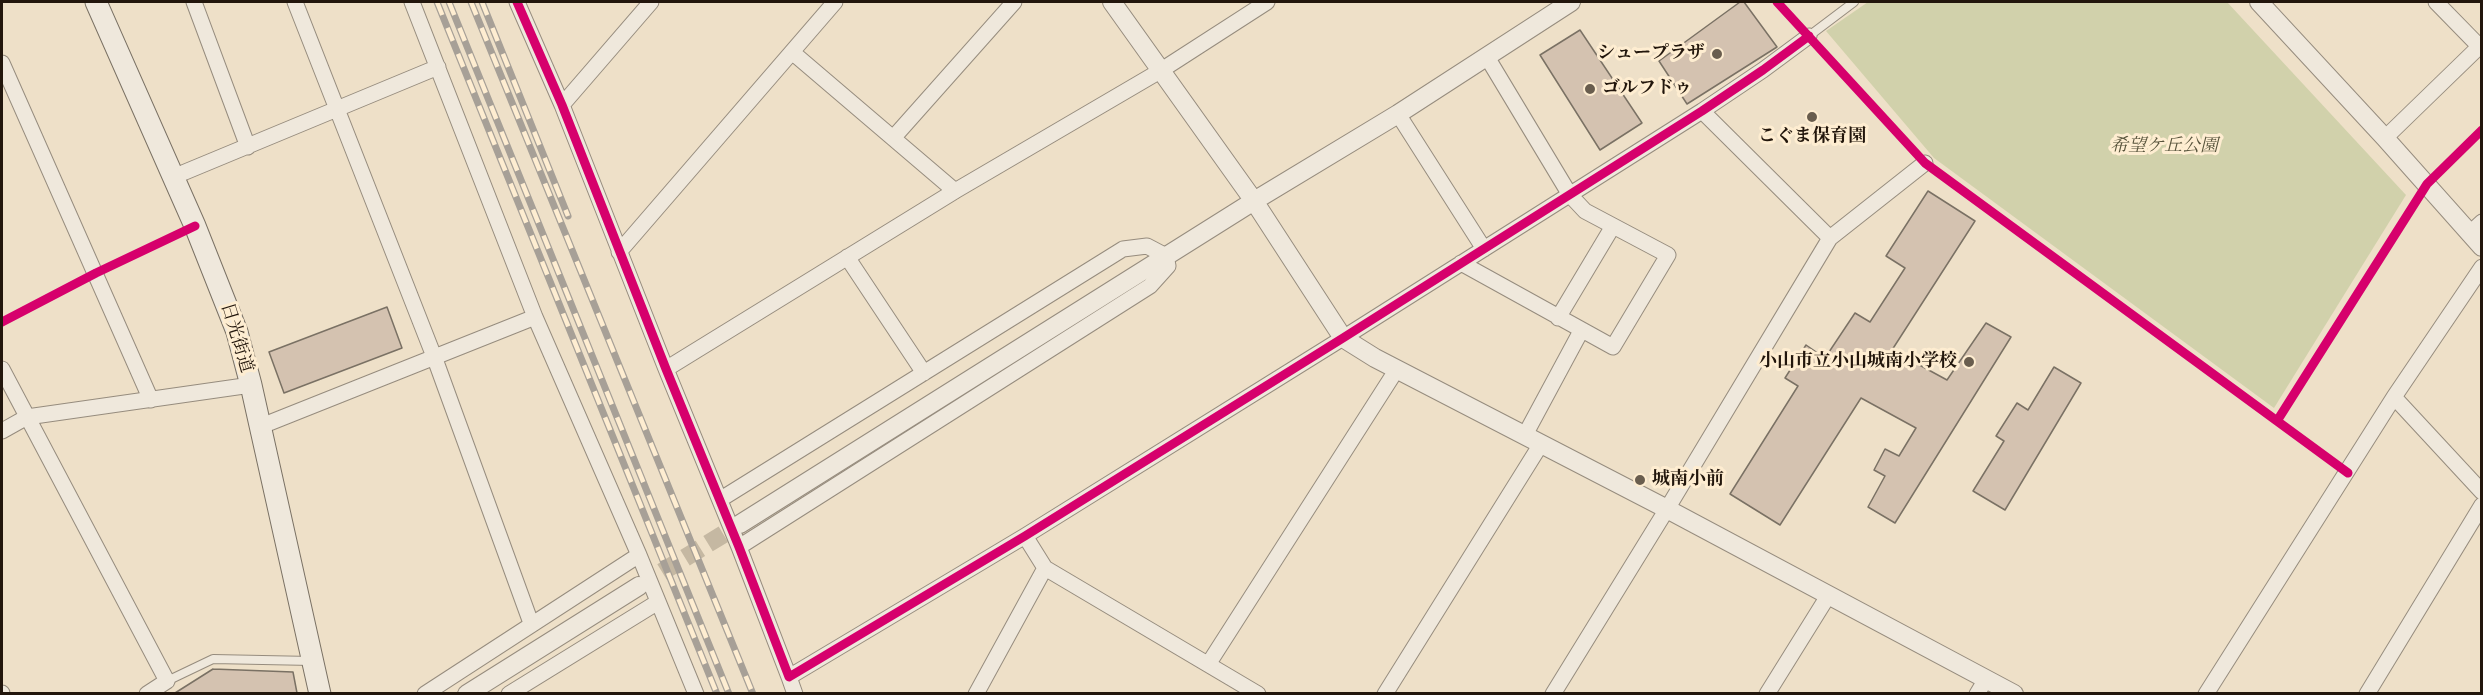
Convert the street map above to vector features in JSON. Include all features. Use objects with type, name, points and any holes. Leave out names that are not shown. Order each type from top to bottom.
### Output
[{"type":"main road","name":"日光街道","points":[[96,2],[220,285],[237,332],[320,693]]},
{"type":"street","points":[[194,2],[248,147]]},
{"type":"street","points":[[295,2],[435,359],[531,623]]},
{"type":"street","points":[[412,2],[536,317],[696,693]]},
{"type":"street","points":[[517,2],[562,105],[666,369],[740,546],[795,693]]},
{"type":"street","points":[[562,105],[651,2]]},
{"type":"street","points":[[619,252],[835,2]]},
{"type":"street","points":[[894,138],[1014,2]]},
{"type":"street","points":[[1112,2],[1254,201],[1343,338],[1397,369],[1667,509],[1828,596],[1981,686],[2014,693]]},
{"type":"street","points":[[666,369],[955,191],[1161,71],[1267,2]]},
{"type":"street","points":[[741,524],[1254,201],[1398,114],[1571,2]]},
{"type":"street","points":[[2259,2],[2478,234]]},
{"type":"street","points":[[2385,138],[2480,45],[2436,2]]},
{"type":"street","points":[[789,677],[1025,536],[1343,338],[1702,111],[1809,36]]},
{"type":"street","points":[[792,52],[955,191]]},
{"type":"street","points":[[1461,263],[1613,347],[1668,255],[1585,211],[1570,195],[1487,57]]},
{"type":"street","points":[[2,63],[151,400]]},
{"type":"street","points":[[173,177],[438,67]]},
{"type":"street","points":[[1702,111],[1830,238]]},
{"type":"street","points":[[1398,114],[1484,249]]},
{"type":"street","points":[[1553,693],[1830,238],[1925,163]]},
{"type":"street","points":[[1558,318],[1613,226]]},
{"type":"street","points":[[721,500],[1123,249],[1148,246],[1166,256],[1168,266],[1149,286],[740,546]]},
{"type":"street","points":[[847,257],[924,373]]},
{"type":"street","points":[[2206,693],[2394,397],[2481,267]]},
{"type":"street","points":[[259,427],[536,317]]},
{"type":"street","points":[[1384,693],[1533,440],[1581,331]]},
{"type":"street","points":[[2,369],[167,681],[147,693]]},
{"type":"street","points":[[1209,663],[1397,369]]},
{"type":"street","points":[[2,431],[27,417],[251,386]]},
{"type":"street","points":[[2394,397],[2481,492]]},
{"type":"street","points":[[2367,693],[2481,505]]},
{"type":"street","points":[[1025,536],[1045,568],[1258,693]]},
{"type":"street","points":[[425,693],[639,555]]},
{"type":"street","points":[[976,693],[1045,568]]},
{"type":"street","points":[[466,693],[639,586]]},
{"type":"street","points":[[1767,693],[1828,596]]},
{"type":"street","points":[[509,693],[658,602]]},
{"type":"lane","points":[[1809,36],[1854,2]]},
{"type":"lane","points":[[167,681],[213,659],[313,661]]},
{"type":"green space","name":"希望ケ丘公園","points":[[1868,2],[2227,2],[2406,195],[2274,408],[1934,158],[1826,31]]},
{"type":"building","name":"シュープラザ","points":[[1740,2],[1744,2],[1777,47],[1687,104],[1659,61]]},
{"type":"building","name":"ゴルフドゥ","points":[[1580,30],[1642,123],[1600,150],[1540,55]]},
{"type":"building","points":[[1928,191],[1975,221],[1892,350],[1947,380],[1986,323],[2011,337],[1895,523],[1868,507],[1885,476],[1874,470],[1885,449],[1899,456],[1916,428],[1861,398],[1780,525],[1730,494],[1798,386],[1785,378],[1806,345],[1825,358],[1855,313],[1870,322],[1905,268],[1886,256]]},
{"type":"building","points":[[387,307],[402,348],[284,393],[269,352]]},
{"type":"building","points":[[2054,367],[2081,383],[2005,510],[1973,491],[2004,441],[1996,436],[2017,403],[2028,410]]},
{"type":"building","points":[[213,669],[293,672],[297,693],[175,693]]},
{"type":"tunnel","points":[[639,586],[740,524]]},
{"type":"railway","points":[[437,2],[717,694]]},
{"type":"railway","points":[[449,2],[729,694]]},
{"type":"railway","points":[[471,2],[753,694]]},
{"type":"railway","points":[[482,2],[568,216]]},
{"type":"cycle path","points":[[517,2],[562,105],[789,677],[1025,536],[1343,338],[1702,111],[1809,36]]},
{"type":"cycle path","points":[[1777,2],[1925,163],[2348,473]]},
{"type":"cycle path","points":[[2277,421],[2427,184],[2482,130]]},
{"type":"cycle path","points":[[2,322],[96,273],[195,226]]},
{"type":"place","name":"シュープラザ","points":[[1717,54]]},
{"type":"place","name":"ゴルフドゥ","points":[[1590,89]]},
{"type":"place","name":"こぐま保育園","points":[[1812,117]]},
{"type":"place","name":"小山市立小山城南小学校","points":[[1969,362]]},
{"type":"place","name":"城南小前","points":[[1640,480]]}]
